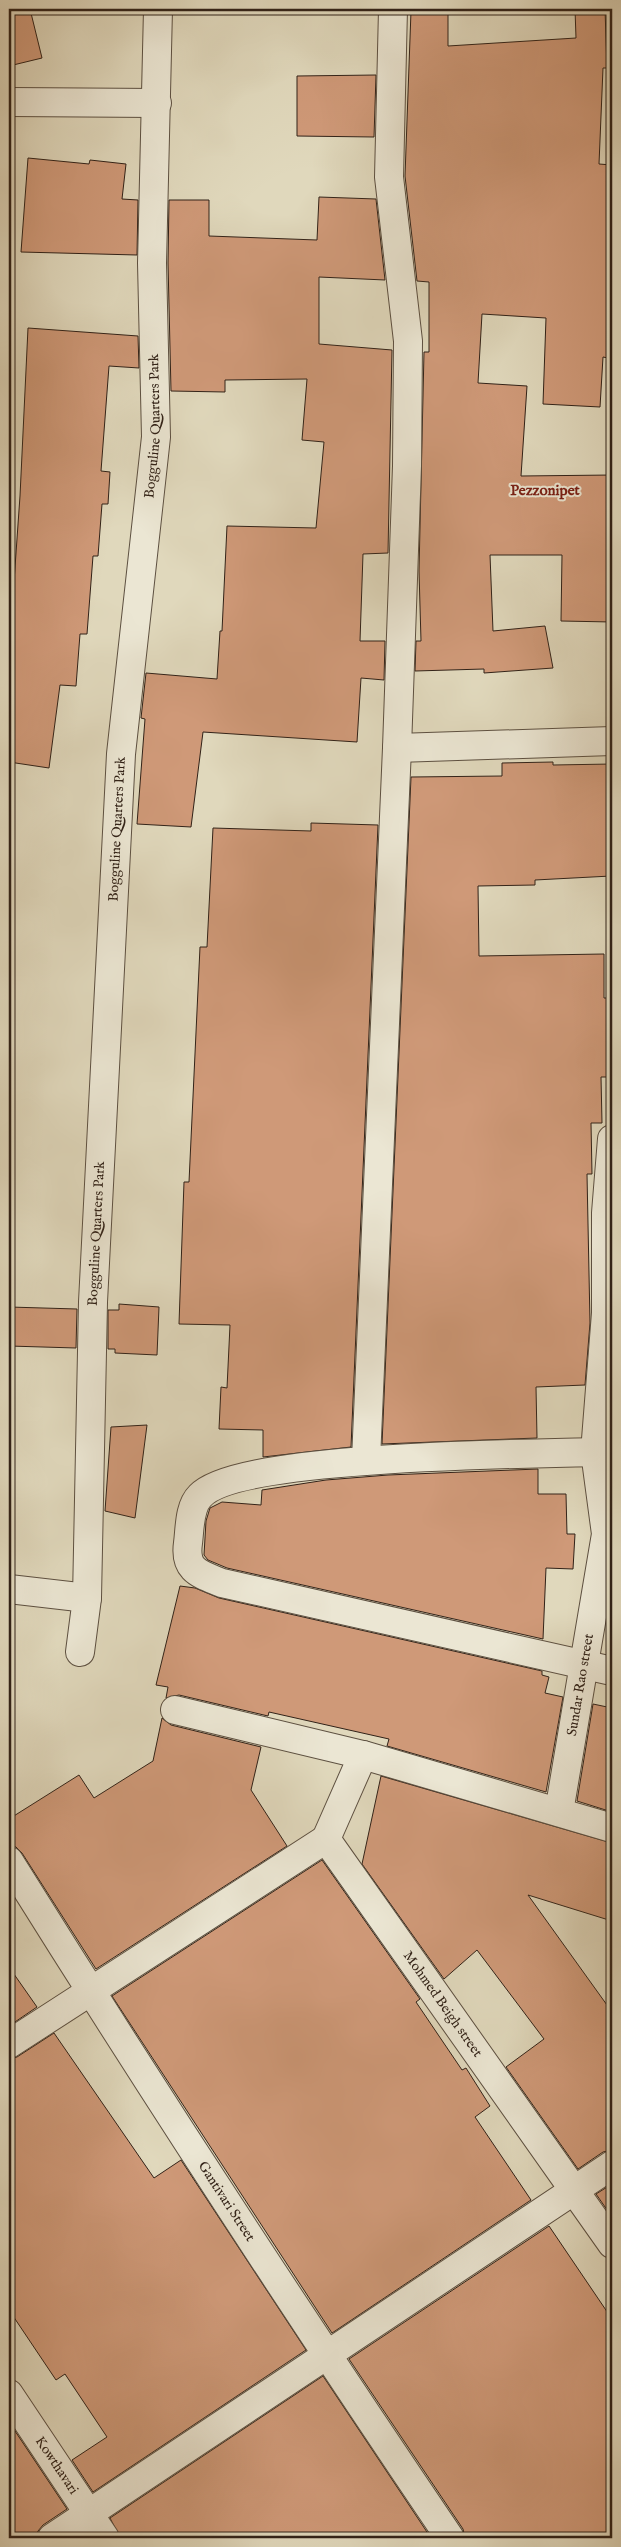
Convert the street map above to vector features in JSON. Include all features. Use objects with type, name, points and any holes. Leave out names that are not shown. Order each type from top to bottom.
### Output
[{"type":"street","name":"Bogguline Quarters Park","points":[[80,1652],[87,1598],[93,1302],[121,754],[156,437],[152,263],[158,9]]},
{"type":"street","points":[[366,1460],[397,748],[407,466],[408,340],[389,176],[393,9]]},
{"type":"street","points":[[9,102],[157,103]]},
{"type":"street","points":[[397,748],[612,741]]},
{"type":"street","name":"Sundar Rao street","points":[[559,1812],[609,1535],[604,1453],[606,1212],[612,1139]]},
{"type":"street","points":[[604,1453],[366,1460],[246,1476],[215,1485],[200,1496],[193,1509],[186,1554],[191,1567],[202,1575],[222,1583],[612,1671]]},
{"type":"street","points":[[9,1589],[87,1598]]},
{"type":"street","points":[[175,1710],[363,1755],[612,1828]]},
{"type":"street","points":[[9,2044],[326,1839],[363,1755]]},
{"type":"street","name":"Mohmed Beigh street","points":[[326,1839],[575,2189],[612,2244]]},
{"type":"street","name":"Gantivari Street","points":[[9,1861],[90,1991],[327,2357],[450,2538]]},
{"type":"street","points":[[52,2538],[327,2357],[612,2165]]},
{"type":"street","name":"Kowthavari","points":[[9,2394],[105,2538]]},
{"type":"building","points":[[9,9],[30,9],[42,58],[9,66]]},
{"type":"building","points":[[575,9],[605,9],[607,68],[603,68],[599,164],[612,165],[612,322],[610,322],[608,358],[603,357],[600,407],[543,404],[546,318],[482,314],[478,383],[527,386],[521,476],[612,475],[612,622],[561,621],[562,555],[490,555],[493,631],[545,626],[553,668],[484,673],[484,669],[415,671],[416,641],[421,641],[419,571],[424,352],[429,352],[429,282],[417,281],[405,176],[411,11],[448,12],[448,46],[576,38]]},
{"type":"building","points":[[376,75],[374,137],[297,136],[297,76]]},
{"type":"building","points":[[28,158],[89,164],[90,160],[126,164],[122,199],[138,200],[137,255],[21,252]]},
{"type":"building","points":[[319,197],[376,199],[385,280],[319,277],[319,344],[392,350],[388,553],[363,554],[360,641],[385,641],[384,680],[361,678],[357,742],[203,732],[191,827],[137,824],[145,719],[141,718],[146,673],[217,679],[220,631],[222,631],[227,526],[316,528],[324,442],[302,440],[307,379],[225,380],[225,392],[171,391],[168,263],[169,200],[209,200],[209,236],[317,240]]},
{"type":"building","points":[[28,328],[138,336],[139,368],[109,366],[101,471],[110,472],[108,504],[102,504],[98,556],[93,556],[87,634],[80,634],[76,686],[60,685],[49,768],[9,762],[9,596],[13,596]]},
{"type":"building","points":[[553,762],[553,765],[612,764],[611,876],[535,880],[535,885],[478,886],[479,956],[604,954],[604,998],[608,998],[610,1077],[601,1077],[602,1123],[591,1123],[592,1174],[587,1174],[590,1323],[585,1385],[536,1387],[537,1438],[382,1444],[411,777],[502,776],[502,763]]},
{"type":"building","points":[[311,823],[378,825],[351,1447],[263,1457],[263,1430],[219,1429],[221,1387],[227,1388],[230,1325],[179,1324],[184,1182],[189,1182],[200,947],[207,947],[213,828],[311,831]]},
{"type":"building","points":[[119,1304],[159,1307],[157,1355],[115,1353],[115,1349],[108,1349],[108,1310],[119,1310]]},
{"type":"building","points":[[9,1307],[77,1309],[76,1348],[9,1346]]},
{"type":"building","points":[[147,1425],[135,1518],[105,1511],[111,1427]]},
{"type":"building","points":[[538,1469],[538,1494],[566,1494],[567,1534],[575,1534],[573,1569],[546,1568],[543,1639],[227,1568],[208,1560],[204,1555],[206,1521],[210,1508],[222,1502],[261,1505],[262,1490],[326,1480],[388,1475]]},
{"type":"building","points":[[180,1586],[195,1588],[219,1598],[542,1671],[542,1675],[549,1677],[545,1693],[563,1697],[546,1792],[387,1746],[389,1739],[269,1712],[268,1716],[179,1695],[166,1698],[168,1687],[156,1685]]},
{"type":"building","points":[[593,1704],[612,1708],[612,1812],[577,1801]]},
{"type":"building","points":[[162,1718],[171,1725],[261,1747],[251,1790],[287,1846],[96,1969],[22,1853],[16,1847],[9,1845],[9,1819],[79,1775],[94,1798],[153,1761]]},
{"type":"building","points":[[381,1776],[612,1843],[612,1921],[528,1895],[612,2012],[612,2150],[603,2152],[578,2169],[506,2067],[544,2039],[477,1950],[444,1979],[362,1864]]},
{"type":"building","points":[[322,1860],[420,1999],[416,2002],[462,2070],[466,2068],[490,2106],[475,2117],[531,2200],[332,2333],[112,1996]]},
{"type":"building","points":[[9,1967],[37,2007],[9,2026]]},
{"type":"building","points":[[54,2033],[154,2178],[181,2160],[306,2350],[93,2492],[72,2460],[107,2437],[65,2374],[56,2380],[9,2310],[9,2059],[17,2057]]},
{"type":"building","points":[[612,2184],[612,2217],[596,2194]]},
{"type":"building","points":[[549,2226],[612,2319],[612,2538],[465,2538],[463,2529],[349,2359]]},
{"type":"building","points":[[323,2376],[431,2538],[120,2538],[110,2518]]},
{"type":"building","points":[[9,2422],[67,2509],[43,2525],[38,2531],[36,2538],[9,2538]]},
{"type":"district","name":"Pezzonipet","points":[[545,490]]}]
